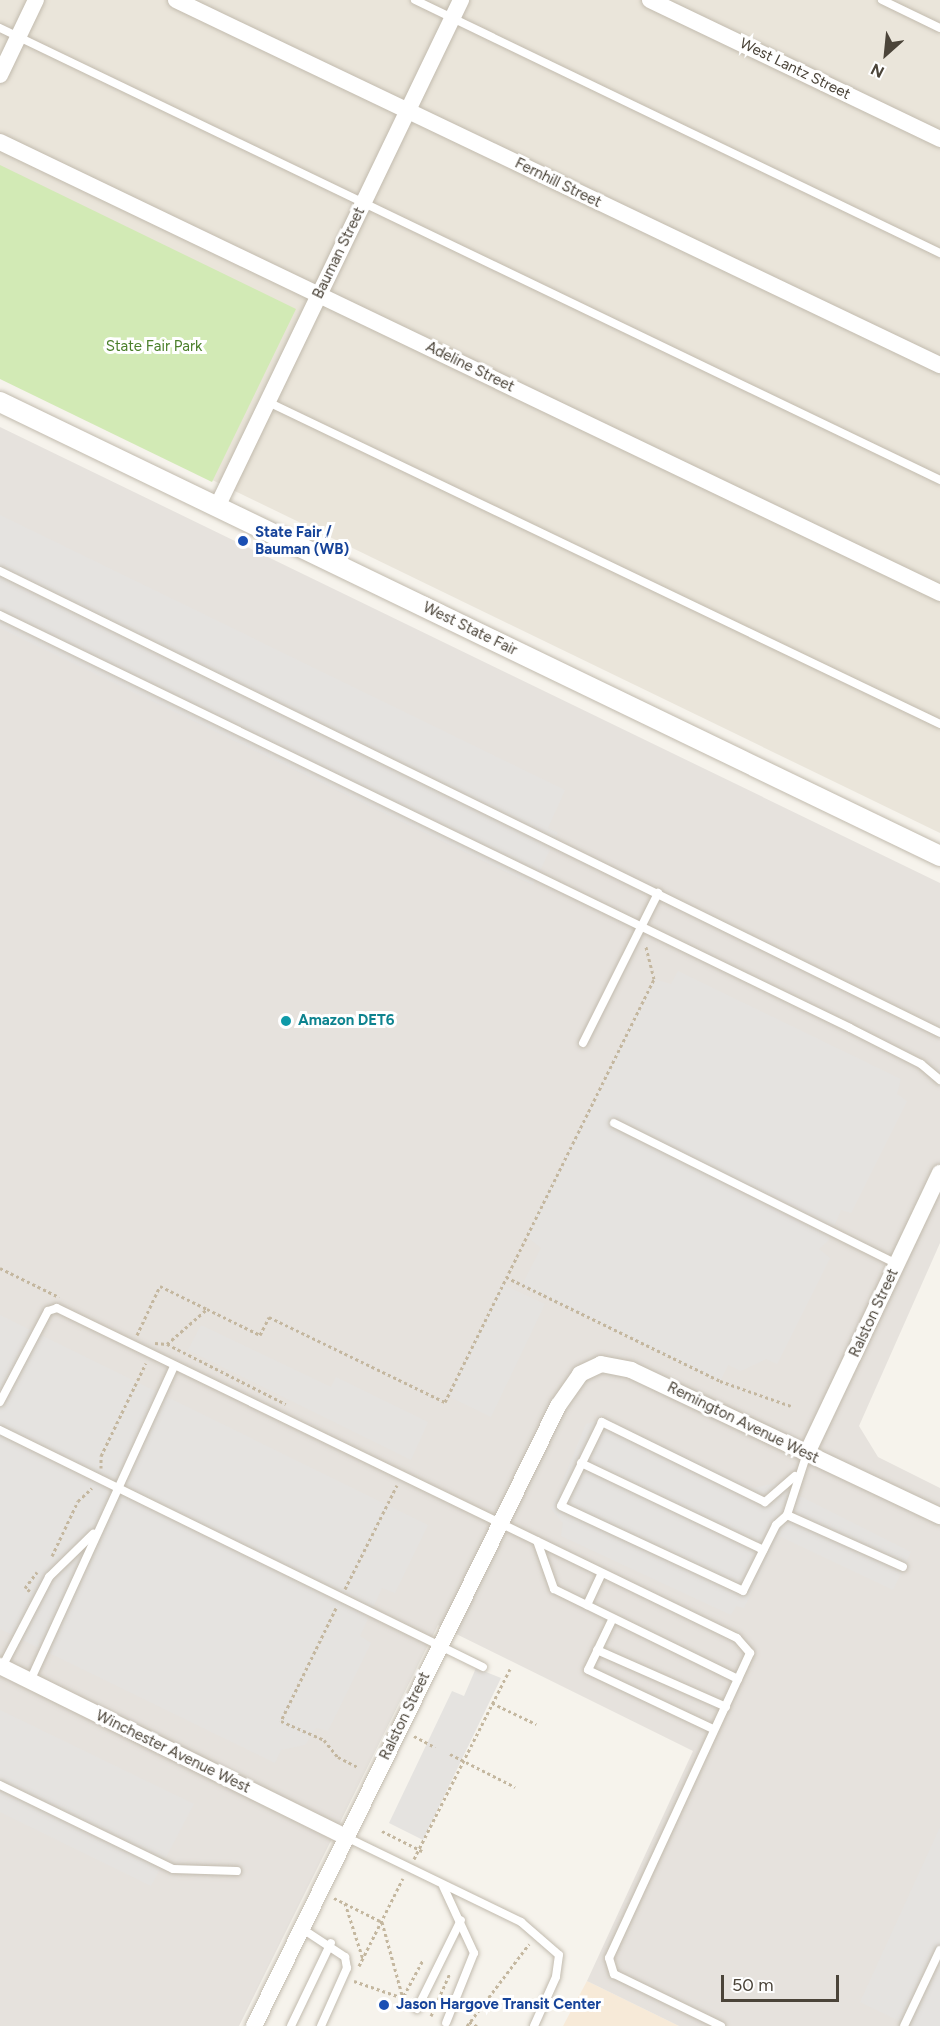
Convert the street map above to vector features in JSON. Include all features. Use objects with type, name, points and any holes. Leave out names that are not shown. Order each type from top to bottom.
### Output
[{"type":"street","points":[[0,75],[36,0]]},
{"type":"street","name":"Fernhill Street","points":[[176,0],[940,365]]},
{"type":"street","name":"Bauman Street","points":[[218,507],[461,0]]},
{"type":"street","name":"West Lantz Street","points":[[650,0],[940,138]]},
{"type":"street","name":"Adeline Street","points":[[0,142],[940,593]]},
{"type":"street","name":"West State Fair","points":[[0,402],[940,856]]},
{"type":"street","name":"Ralston Street","points":[[807,1453],[940,1173]]},
{"type":"street","name":"Remington Avenue West","points":[[558,1406],[580,1374],[614,1364],[940,1516]]},
{"type":"street","name":"Ralston Street","points":[[254,2026],[558,1406]]},
{"type":"street","name":"Winchester Avenue West","points":[[1,1667],[346,1837]]},
{"type":"lane","points":[[415,0],[940,253]]},
{"type":"lane","points":[[882,0],[940,28]]},
{"type":"lane","points":[[0,28],[940,480]]},
{"type":"lane","points":[[268,402],[940,724]]},
{"type":"lane","points":[[0,571],[940,1033]]},
{"type":"lane","points":[[0,615],[921,1064],[940,1080]]},
{"type":"lane","points":[[583,1043],[658,893]]},
{"type":"lane","points":[[614,1123],[897,1264]]},
{"type":"lane","points":[[0,1402],[48,1311],[57,1308],[737,1638],[750,1653],[609,1958],[614,1974],[721,2026]]},
{"type":"lane","points":[[30,1681],[70,1601],[93,1534],[174,1365]]},
{"type":"lane","points":[[795,1476],[796,1491],[787,1515],[763,1551],[743,1591],[561,1506],[602,1422],[765,1502],[795,1476],[807,1453]]},
{"type":"lane","points":[[0,1431],[483,1667]]},
{"type":"lane","points":[[581,1463],[763,1551]]},
{"type":"lane","points":[[787,1515],[903,1567]]},
{"type":"lane","points":[[1,1667],[49,1577],[93,1534]]},
{"type":"lane","points":[[537,1541],[555,1589],[612,1620],[738,1679]]},
{"type":"lane","points":[[587,1605],[602,1573]]},
{"type":"lane","points":[[612,1620],[588,1670],[713,1729]]},
{"type":"lane","points":[[597,1650],[726,1707]]},
{"type":"lane","points":[[0,1785],[173,1869],[237,1870]]},
{"type":"lane","points":[[346,1837],[521,1922],[559,1955],[556,1977],[534,2026]]},
{"type":"lane","points":[[443,1886],[461,1920],[474,1953],[446,2023]]},
{"type":"lane","points":[[417,2009],[461,1920]]},
{"type":"lane","points":[[301,1928],[331,1943],[345,1957],[347,1968],[321,2026]]},
{"type":"lane","points":[[291,2026],[331,1943]]},
{"type":"lane","points":[[904,2026],[940,1950]]},
{"type":"path","points":[[641,926],[654,979],[506,1277],[720,1381],[791,1406]]},
{"type":"path","points":[[0,1268],[63,1299]]},
{"type":"path","points":[[126,1330],[137,1335],[160,1286],[207,1309]]},
{"type":"path","points":[[167,1344],[289,1405]]},
{"type":"path","points":[[358,1767],[338,1757],[324,1740],[281,1721],[401,1476]]},
{"type":"path","points":[[411,1863],[422,1851],[463,1761],[510,1669]]},
{"type":"path","points":[[492,1703],[536,1724]]},
{"type":"path","points":[[414,1736],[435,1747]]},
{"type":"path","points":[[450,1754],[515,1786]]},
{"type":"path","points":[[382,1831],[422,1851]]},
{"type":"path","points":[[348,1990],[404,1877]]},
{"type":"path","points":[[334,1898],[382,1922],[402,2000]]},
{"type":"path","points":[[345,1904],[363,1959]]},
{"type":"path","points":[[477,2026],[468,2024],[530,1943]]},
{"type":"path","points":[[402,2000],[423,1960]]},
{"type":"path","points":[[431,2016],[450,1973]]},
{"type":"path","points":[[352,1981],[370,1983],[402,2000]]},
{"type":"shaded area","points":[[0,0],[940,0],[940,833],[0,377]]},
{"type":"shaded area","points":[[0,427],[940,883],[940,1243],[859,1426],[878,1457],[940,1488],[940,2026],[679,2026],[587,1981],[693,1751],[438,1625],[239,2026],[0,2026]]},
{"type":"shaded area","points":[[0,515],[565,790],[548,828],[558,833],[533,885],[0,628]]},
{"type":"shaded area","points":[[678,971],[901,1079],[897,1094],[907,1101],[851,1213],[841,1210],[828,1241],[819,1249],[830,1258],[777,1364],[766,1359],[741,1371],[728,1365],[720,1381],[522,1285],[541,1248],[526,1236],[654,979],[671,984]]},
{"type":"shaded area","points":[[502,1284],[545,1304],[491,1417],[448,1396]]},
{"type":"shaded area","points":[[0,1315],[428,1525],[395,1593],[382,1588],[360,1636],[371,1643],[328,1731],[316,1728],[305,1745],[281,1750],[275,1763],[0,1629]]},
{"type":"shaded area","points":[[201,1325],[331,1387],[336,1377],[428,1422],[411,1460],[188,1350]]},
{"type":"shaded area","points":[[606,1419],[754,1488],[774,1483],[911,1552],[893,1590],[779,1536],[744,1608],[736,1606],[731,1615],[561,1536],[563,1523],[551,1509],[586,1424]]},
{"type":"shaded area","points":[[476,1668],[501,1678],[423,1840],[389,1823],[452,1691],[464,1696]]},
{"type":"shaded area","points":[[0,1710],[194,1804],[151,1886],[0,1812]]},
{"type":"shaded area","points":[[940,1827],[940,2026],[910,2026],[860,2002]]},
{"type":"shaded area","points":[[587,1981],[679,2026],[563,2026]]},
{"type":"green space","name":"State Fair Park","points":[[0,165],[296,309],[212,482],[0,379]]},
{"type":"place","name":"State Fair / Bauman (WB)","points":[[243,541]]},
{"type":"place","name":"Amazon DET6","points":[[286,1021]]},
{"type":"place","name":"Jason Hargove Transit Center","points":[[384,2005]]}]
